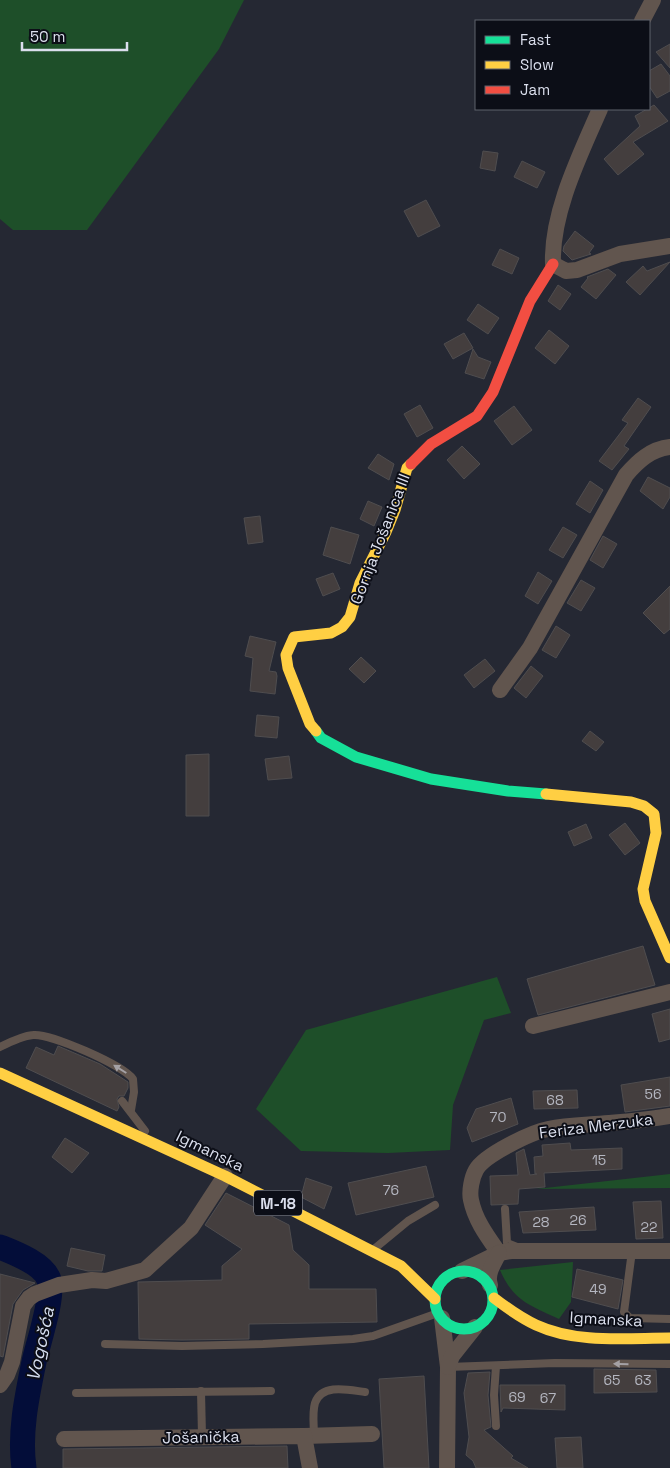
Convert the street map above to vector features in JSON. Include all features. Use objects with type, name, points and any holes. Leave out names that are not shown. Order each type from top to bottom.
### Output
[{"type":"street","points":[[643,20],[653,0]]},
{"type":"street","name":"Gornja Jošanica III","points":[[600,110],[580,154],[559,215],[552,250],[553,264],[530,302],[494,392],[477,416],[431,444],[407,468],[395,510],[360,583],[350,617],[342,628],[331,633],[294,637],[286,655],[288,668],[310,724],[322,738],[356,757],[431,779],[508,791],[604,798],[644,806],[654,814],[656,833],[646,873],[645,901],[665,934],[670,958]]},
{"type":"street","points":[[553,264],[566,271],[577,270],[620,254],[670,246]]},
{"type":"street","points":[[500,690],[530,648],[626,475],[639,461],[653,452],[670,447]]},
{"type":"street","points":[[533,1026],[670,992]]},
{"type":"street","name":"Igmanska","points":[[0,1073],[55,1094],[225,1176],[401,1266],[423,1271]]},
{"type":"street","name":"Feriza Merzuka","points":[[499,1253],[476,1217],[470,1198],[472,1179],[476,1169],[486,1160],[522,1138],[548,1129],[670,1116]]},
{"type":"street","points":[[0,1385],[7,1375],[12,1362],[22,1306],[29,1298],[59,1285],[92,1280],[106,1281],[145,1270],[191,1228],[225,1176]]},
{"type":"street","points":[[447,1468],[448,1367],[440,1316],[435,1299],[440,1284],[457,1272],[499,1253],[528,1251],[670,1251]]},
{"type":"street","points":[[448,1367],[452,1356],[492,1309],[492,1292],[488,1279],[499,1253]]},
{"type":"street","name":"Igmanska","points":[[401,1266],[435,1299]]},
{"type":"street","points":[[438,1273],[470,1271],[485,1279],[492,1292]]},
{"type":"street","name":"Igmanska","points":[[492,1292],[542,1327]]},
{"type":"street","points":[[440,1316],[448,1324],[457,1328],[495,1326]]},
{"type":"street","name":"Igmanska","points":[[514,1326],[542,1327],[567,1335],[603,1338],[670,1338]]},
{"type":"street","name":"Jošanička","points":[[64,1439],[372,1434]]},
{"type":"street","points":[[309,1435],[310,1468]]},
{"type":"lane","points":[[0,1047],[35,1034],[52,1038],[110,1062],[133,1079],[134,1092],[131,1110]]},
{"type":"lane","points":[[122,1101],[131,1110],[154,1142]]},
{"type":"lane","points":[[372,1251],[408,1221],[435,1205]]},
{"type":"lane","points":[[505,1209],[507,1243],[528,1251]]},
{"type":"lane","points":[[632,1251],[624,1312],[630,1318],[670,1319]]},
{"type":"lane","points":[[105,1344],[191,1346],[353,1339],[373,1336],[440,1316]]},
{"type":"lane","points":[[448,1367],[555,1363],[670,1364]]},
{"type":"lane","points":[[496,1366],[494,1395],[496,1426]]},
{"type":"lane","points":[[309,1435],[315,1404],[320,1394],[331,1390],[365,1392]]},
{"type":"lane","points":[[201,1391],[202,1436]]},
{"type":"lane","points":[[76,1393],[271,1391]]},
{"type":"green space","points":[[0,0],[244,0],[219,49],[87,230],[13,230],[0,219]]},
{"type":"green space","points":[[497,977],[511,1013],[484,1020],[453,1105],[450,1150],[388,1153],[301,1151],[256,1109],[306,1030]]},
{"type":"green space","points":[[670,1174],[670,1188],[536,1189]]},
{"type":"green space","points":[[573,1262],[571,1302],[559,1319],[531,1306],[517,1296],[500,1270]]},
{"type":"building","points":[[670,44],[670,68],[656,52]]},
{"type":"building","points":[[661,64],[670,76],[670,91],[657,98],[650,88],[650,70]]},
{"type":"building","points":[[654,105],[668,121],[633,142],[644,154],[618,175],[604,159],[640,126],[635,116],[645,110],[650,110],[650,107]]},
{"type":"building","points":[[483,151],[498,153],[495,171],[480,168]]},
{"type":"building","points":[[522,161],[545,172],[537,188],[514,177]]},
{"type":"building","points":[[426,200],[440,226],[418,237],[404,211]]},
{"type":"building","points":[[575,231],[594,246],[589,253],[591,254],[572,260],[563,251],[564,246]]},
{"type":"building","points":[[500,249],[519,258],[512,274],[492,265]]},
{"type":"building","points":[[670,262],[640,295],[626,282],[643,266],[647,271]]},
{"type":"building","points":[[608,269],[616,275],[596,299],[581,287],[587,277]]},
{"type":"building","points":[[558,285],[571,294],[560,310],[548,301]]},
{"type":"building","points":[[478,304],[499,318],[488,334],[467,320]]},
{"type":"building","points":[[549,330],[569,346],[555,364],[535,348]]},
{"type":"building","points":[[464,333],[473,348],[453,359],[444,344]]},
{"type":"building","points":[[473,349],[478,357],[491,362],[484,379],[465,373]]},
{"type":"building","points":[[638,398],[651,407],[624,446],[629,449],[612,470],[599,461],[628,423],[622,420]]},
{"type":"building","points":[[420,405],[433,428],[417,437],[404,414]]},
{"type":"building","points":[[514,406],[532,430],[512,445],[494,421]]},
{"type":"building","points":[[462,446],[480,464],[464,479],[447,460]]},
{"type":"building","points":[[378,454],[394,464],[389,480],[368,468]]},
{"type":"building","points":[[648,477],[670,488],[670,497],[663,509],[640,491]]},
{"type":"building","points":[[590,481],[603,490],[590,513],[576,504]]},
{"type":"building","points":[[368,501],[382,507],[374,526],[360,519]]},
{"type":"building","points":[[260,516],[263,542],[248,544],[244,518]]},
{"type":"building","points":[[331,527],[359,535],[350,564],[323,555]]},
{"type":"building","points":[[563,527],[577,535],[563,558],[549,550]]},
{"type":"building","points":[[603,536],[617,544],[603,568],[590,560]]},
{"type":"building","points":[[538,572],[552,581],[538,604],[525,596]]},
{"type":"building","points":[[333,573],[340,589],[323,596],[316,579]]},
{"type":"building","points":[[581,580],[595,588],[581,611],[567,603]]},
{"type":"building","points":[[670,586],[670,629],[664,634],[643,613]]},
{"type":"building","points":[[556,626],[570,635],[556,658],[542,650]]},
{"type":"building","points":[[250,636],[276,642],[269,671],[276,672],[275,694],[250,691],[253,658],[245,656]]},
{"type":"building","points":[[361,657],[376,671],[364,683],[349,669]]},
{"type":"building","points":[[485,659],[495,671],[474,688],[464,675]]},
{"type":"building","points":[[531,666],[543,676],[526,698],[514,688]]},
{"type":"building","points":[[257,715],[279,717],[277,738],[255,736]]},
{"type":"building","points":[[590,731],[604,742],[596,751],[582,741]]},
{"type":"building","points":[[209,754],[209,816],[186,816],[186,755]]},
{"type":"building","points":[[289,756],[292,778],[268,780],[265,759]]},
{"type":"building","points":[[625,823],[640,843],[625,855],[609,835]]},
{"type":"building","points":[[586,824],[592,838],[574,846],[568,832]]},
{"type":"building","points":[[643,946],[655,985],[538,1015],[527,979]]},
{"type":"building","points":[[670,1009],[670,1039],[659,1042],[652,1014]]},
{"type":"building","points":[[58,1046],[100,1064],[128,1082],[128,1088],[124,1096],[119,1096],[117,1099],[119,1107],[117,1111],[26,1068],[36,1047],[54,1055]]},
{"type":"building","points":[[670,1077],[670,1106],[625,1112],[621,1085]]},
{"type":"building","points":[[577,1090],[578,1108],[534,1109],[533,1091]]},
{"type":"building","points":[[511,1098],[518,1124],[472,1142],[467,1128],[476,1109]]},
{"type":"building","points":[[65,1138],[89,1153],[72,1173],[52,1157]]},
{"type":"building","points":[[570,1143],[571,1150],[622,1148],[622,1169],[544,1173],[545,1187],[519,1189],[518,1204],[491,1205],[490,1176],[518,1175],[516,1153],[524,1149],[530,1175],[537,1174],[535,1174],[534,1157],[543,1156],[542,1145]]},
{"type":"building","points":[[426,1166],[434,1197],[356,1215],[348,1183]]},
{"type":"building","points":[[306,1178],[332,1187],[324,1209],[301,1197]]},
{"type":"building","points":[[226,1193],[289,1225],[293,1250],[309,1265],[309,1289],[376,1289],[377,1322],[249,1324],[249,1339],[139,1339],[138,1282],[222,1280],[222,1266],[242,1249],[205,1225]]},
{"type":"building","points":[[661,1201],[663,1238],[636,1239],[633,1202]]},
{"type":"building","points":[[594,1207],[596,1230],[523,1233],[519,1212]]},
{"type":"building","points":[[71,1248],[105,1255],[102,1271],[88,1271],[67,1266]]},
{"type":"building","points":[[577,1269],[623,1280],[618,1309],[572,1297]]},
{"type":"building","points":[[0,1274],[35,1283],[23,1290],[13,1304],[3,1357],[0,1356]]},
{"type":"building","points":[[594,1369],[656,1370],[657,1392],[594,1393]]},
{"type":"building","points":[[490,1372],[488,1395],[491,1427],[484,1430],[513,1456],[511,1458],[528,1468],[476,1468],[473,1461],[466,1455],[469,1437],[464,1393],[468,1373]]},
{"type":"building","points":[[424,1376],[429,1468],[384,1468],[379,1379]]},
{"type":"building","points":[[500,1385],[565,1385],[565,1410],[503,1408],[501,1412]]},
{"type":"building","points":[[581,1437],[583,1468],[557,1468],[555,1438]]},
{"type":"building","points":[[287,1446],[288,1468],[63,1468],[63,1449]]},
{"type":"waterway","name":"Vogošća","points":[[0,1247],[35,1264],[46,1274],[50,1288],[48,1308],[34,1362],[24,1415],[22,1441],[24,1468]]},
{"type":"traffic: fast","points":[[316,731],[321,738],[356,757],[431,779],[508,791],[546,794]]},
{"type":"traffic: fast","points":[[458,1271],[470,1271],[485,1279],[493,1294],[493,1300],[493,1306],[485,1321],[470,1329],[458,1329],[443,1321],[435,1306],[435,1294],[443,1279],[458,1271]]},
{"type":"traffic: slow","points":[[316,731],[310,724],[288,668],[286,655],[294,637],[331,633],[342,627],[350,617],[360,583],[386,532],[395,510],[407,468],[411,464]]},
{"type":"traffic: slow","points":[[546,794],[631,802],[644,806],[654,814],[656,833],[643,889],[645,901],[670,958]]},
{"type":"traffic: slow","points":[[0,1073],[225,1176],[401,1266],[435,1299]]},
{"type":"traffic: slow","points":[[494,1298],[530,1322],[568,1335],[602,1339],[670,1338]]},
{"type":"traffic: jam","points":[[411,464],[431,444],[477,416],[493,392],[530,301],[553,264]]}]
